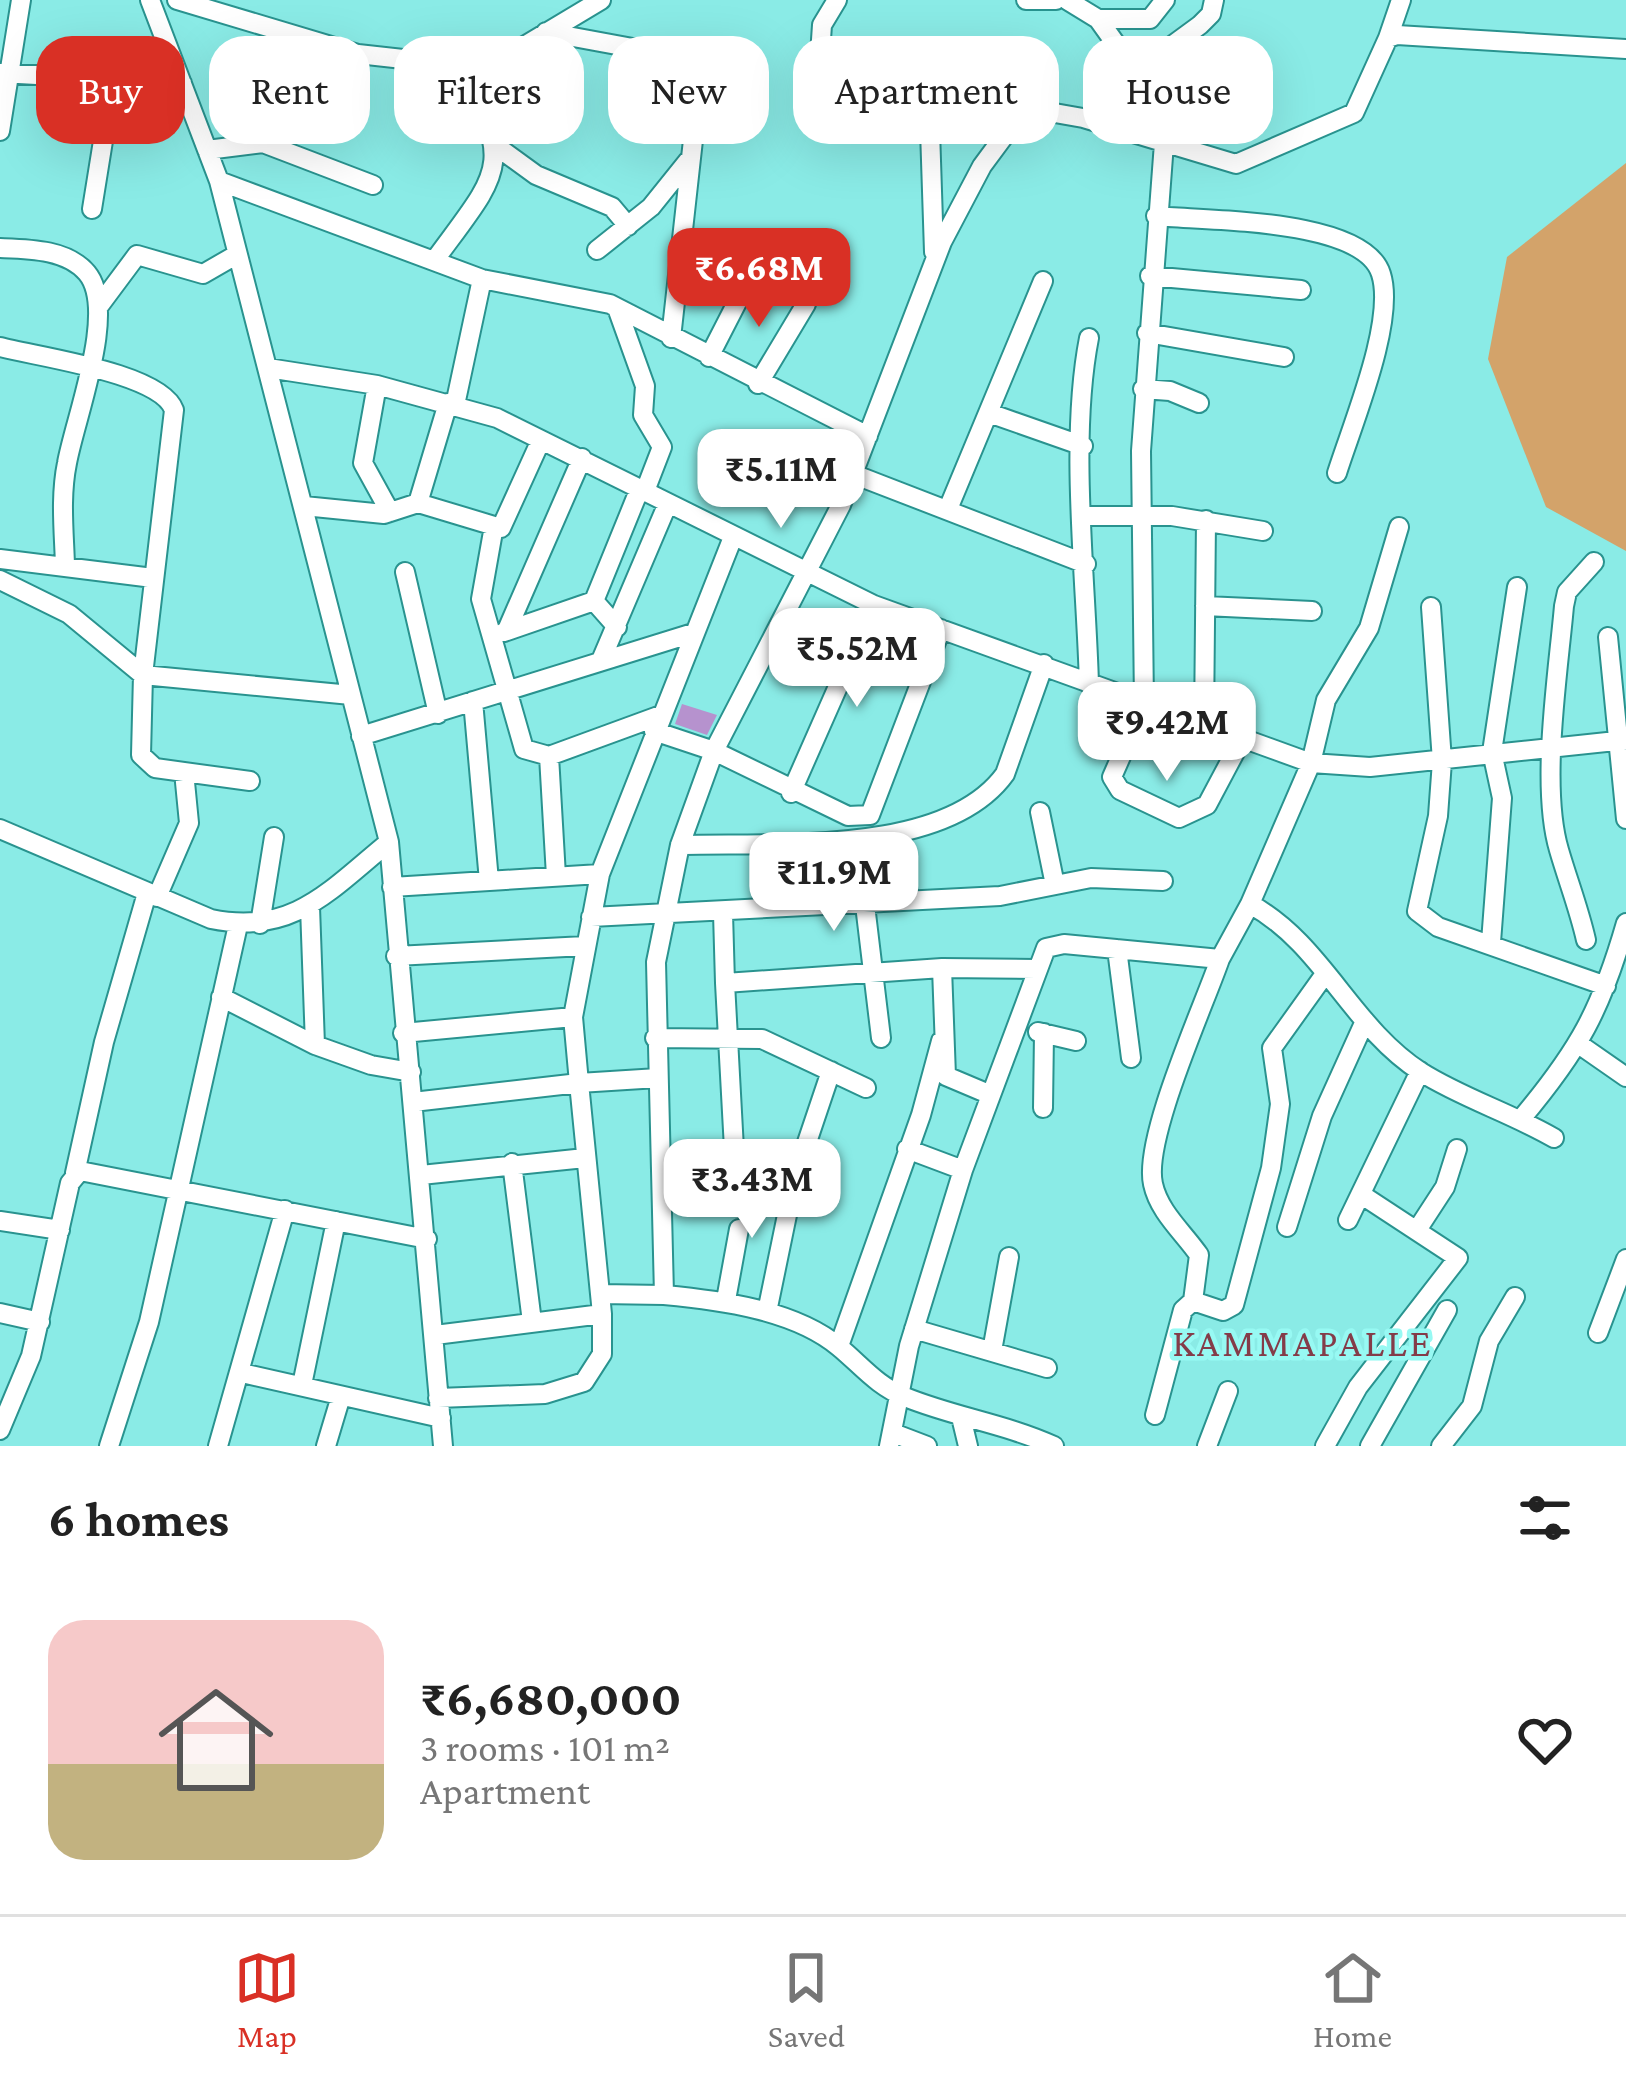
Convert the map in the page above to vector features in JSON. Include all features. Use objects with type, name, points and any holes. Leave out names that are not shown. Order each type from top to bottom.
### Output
[{"type":"street","points":[[0,131],[4,73],[22,0]]},
{"type":"street","points":[[150,0],[164,36]]},
{"type":"street","points":[[177,0],[358,54],[394,58]]},
{"type":"street","points":[[540,36],[602,0]]},
{"type":"street","points":[[837,0],[822,26],[819,69],[910,110],[930,130],[934,264]]},
{"type":"street","points":[[1027,0],[1056,0]]},
{"type":"street","points":[[1066,0],[1098,20],[1123,54],[1148,61],[1208,19],[1214,0]]},
{"type":"street","points":[[1098,20],[1150,19],[1165,0]]},
{"type":"street","points":[[1167,144],[1236,164],[1342,120],[1364,100],[1401,0]]},
{"type":"street","points":[[547,32],[695,62],[702,80],[671,338]]},
{"type":"street","points":[[1388,38],[1404,34],[1626,49]]},
{"type":"street","points":[[4,73],[36,75]]},
{"type":"street","points":[[185,91],[219,181],[389,842],[443,1446]]},
{"type":"street","points":[[664,1295],[656,962],[680,845],[714,751],[853,474],[934,264],[982,166],[1019,116],[1049,112],[1083,118]]},
{"type":"street","points":[[207,150],[262,143],[374,185]]},
{"type":"street","points":[[92,209],[102,144]]},
{"type":"street","points":[[1164,144],[1143,389],[1144,704],[1112,777],[1120,790],[1172,818],[1207,805],[1242,739]]},
{"type":"street","points":[[434,261],[488,183],[496,146],[536,175],[612,208],[628,226]]},
{"type":"street","points":[[597,250],[651,207],[692,157]]},
{"type":"street","points":[[219,181],[482,279],[617,308],[758,384],[868,436]]},
{"type":"street","points":[[1156,216],[1316,231],[1342,238],[1378,266],[1384,293],[1376,341],[1337,472]]},
{"type":"street","points":[[0,248],[38,250],[71,261],[86,272],[99,306]]},
{"type":"street","points":[[65,566],[66,464],[99,306],[137,255],[203,274],[236,255]]},
{"type":"street","points":[[1150,276],[1301,290]]},
{"type":"street","points":[[418,503],[451,404],[482,279]]},
{"type":"street","points":[[709,357],[749,279]]},
{"type":"street","points":[[948,509],[1043,281]]},
{"type":"street","points":[[758,384],[806,304]]},
{"type":"street","points":[[500,633],[594,601],[662,447],[644,415],[645,386],[617,308]]},
{"type":"street","points":[[1147,332],[1284,357]]},
{"type":"street","points":[[1089,684],[1083,371],[1090,338]]},
{"type":"street","points":[[0,347],[139,381],[160,392],[174,410],[142,675],[143,761],[250,781]]},
{"type":"street","points":[[268,368],[376,385],[451,404],[583,458],[874,605],[1311,763],[1370,767],[1621,741]]},
{"type":"street","points":[[376,385],[363,464],[390,512]]},
{"type":"street","points":[[1143,389],[1170,391],[1198,403]]},
{"type":"street","points":[[989,412],[1083,446]]},
{"type":"street","points":[[304,506],[390,512],[418,503],[501,528],[542,440]]},
{"type":"street","points":[[500,633],[583,458]]},
{"type":"street","points":[[853,474],[1086,564]]},
{"type":"street","points":[[602,658],[668,502]]},
{"type":"street","points":[[1084,516],[1206,520],[1263,531]]},
{"type":"street","points":[[1204,725],[1206,520]]},
{"type":"street","points":[[494,526],[480,588],[500,633],[508,692],[524,748],[549,756],[657,723],[791,793],[848,816],[870,815],[940,629]]},
{"type":"street","points":[[1155,1414],[1183,1310],[1193,1301],[1199,1255],[1160,1205],[1152,1160],[1220,959],[1250,904],[1311,763],[1326,700],[1370,628],[1399,527]]},
{"type":"street","points":[[242,1372],[341,1396],[439,1408],[545,1394],[584,1382],[602,1354],[573,1017],[600,874],[733,537]]},
{"type":"street","points":[[0,559],[153,578]]},
{"type":"street","points":[[1586,940],[1574,884],[1559,850],[1552,747],[1567,592],[1594,562]]},
{"type":"street","points":[[405,572],[438,714]]},
{"type":"street","points":[[0,580],[68,614],[142,675],[350,695]]},
{"type":"street","points":[[1491,942],[1502,798],[1492,752],[1517,587]]},
{"type":"street","points":[[594,601],[616,627]]},
{"type":"street","points":[[791,793],[874,605]]},
{"type":"street","points":[[1205,606],[1312,611]]},
{"type":"street","points":[[1431,607],[1442,761],[1438,815],[1417,911],[1438,927],[1606,986]]},
{"type":"street","points":[[362,736],[693,633]]},
{"type":"street","points":[[1608,637],[1626,819]]},
{"type":"street","points":[[680,845],[835,839],[934,827],[995,788],[1005,774],[1044,664]]},
{"type":"street","points":[[473,701],[489,881]]},
{"type":"street","points":[[549,756],[556,876]]},
{"type":"street","points":[[0,1430],[40,1322],[104,1042],[152,895],[189,823],[184,772]]},
{"type":"street","points":[[1040,812],[1055,885]]},
{"type":"street","points":[[0,829],[152,895],[238,925],[260,924],[310,907],[389,842]]},
{"type":"street","points":[[260,924],[274,837]]},
{"type":"street","points":[[392,887],[600,874]]},
{"type":"street","points":[[591,917],[1000,896],[1091,878],[1162,881]]},
{"type":"street","points":[[1250,904],[1290,929],[1365,1022],[1420,1071],[1553,1138]]},
{"type":"street","points":[[865,905],[881,1038]]},
{"type":"street","points":[[310,907],[315,1045]]},
{"type":"street","points":[[723,913],[734,1149],[794,1181]]},
{"type":"street","points":[[1521,1119],[1580,1045],[1626,923]]},
{"type":"street","points":[[109,1446],[139,1358],[238,925]]},
{"type":"street","points":[[927,1446],[891,1439],[914,1328],[963,1170],[1036,969],[1053,945],[1220,959]]},
{"type":"street","points":[[396,956],[585,946]]},
{"type":"street","points":[[1118,949],[1131,1058]]},
{"type":"street","points":[[725,982],[942,968],[1036,969]]},
{"type":"street","points":[[942,968],[941,1041],[946,1076],[991,1095]]},
{"type":"street","points":[[1193,1301],[1223,1311],[1234,1305],[1271,1168],[1280,1104],[1272,1048],[1325,974]]},
{"type":"street","points":[[221,997],[315,1045],[371,1065],[411,1072]]},
{"type":"street","points":[[403,1033],[573,1017]]},
{"type":"street","points":[[1287,1227],[1322,1116],[1365,1022]]},
{"type":"street","points":[[1015,1026],[1076,1041]]},
{"type":"street","points":[[1043,1108],[1044,1033]]},
{"type":"street","points":[[655,1038],[728,1036],[777,1043],[866,1088]]},
{"type":"street","points":[[838,1346],[941,1041]]},
{"type":"street","points":[[1580,1045],[1626,1077]]},
{"type":"street","points":[[766,1312],[794,1181],[831,1071]]},
{"type":"street","points":[[1348,1220],[1420,1071]]},
{"type":"street","points":[[413,1102],[658,1078]]},
{"type":"street","points":[[908,1149],[963,1170]]},
{"type":"street","points":[[1417,1230],[1445,1187],[1456,1149]]},
{"type":"street","points":[[421,1175],[585,1158]]},
{"type":"street","points":[[512,1163],[532,1322]]},
{"type":"street","points":[[75,1174],[88,1169],[427,1239]]},
{"type":"street","points":[[1325,1446],[1358,1388],[1458,1258],[1362,1195]]},
{"type":"street","points":[[218,1446],[286,1210]]},
{"type":"street","points":[[0,1220],[60,1230]]},
{"type":"street","points":[[302,1385],[336,1221]]},
{"type":"street","points":[[726,1300],[739,1229]]},
{"type":"street","points":[[992,1351],[1009,1257]]},
{"type":"street","points":[[1598,1333],[1625,1263]]},
{"type":"street","points":[[435,1335],[532,1322],[601,1304],[664,1295],[726,1300],[766,1312],[838,1346],[857,1368],[900,1396],[1054,1446]]},
{"type":"street","points":[[1441,1446],[1472,1406],[1489,1340],[1515,1297]]},
{"type":"street","points":[[1370,1446],[1447,1310]]},
{"type":"street","points":[[0,1313],[40,1322]]},
{"type":"street","points":[[914,1328],[1047,1367]]},
{"type":"street","points":[[1208,1446],[1228,1391]]},
{"type":"street","points":[[326,1446],[341,1396]]},
{"type":"street","points":[[962,1417],[968,1446]]},
{"type":"shaded area","points":[[1626,163],[1626,551],[1546,507],[1488,359],[1507,257]]},
{"type":"building","points":[[682,704],[717,715],[707,735],[675,724]]},
{"type":"district","name":"KAMMAPALLE","points":[[1303,1342]]}]
